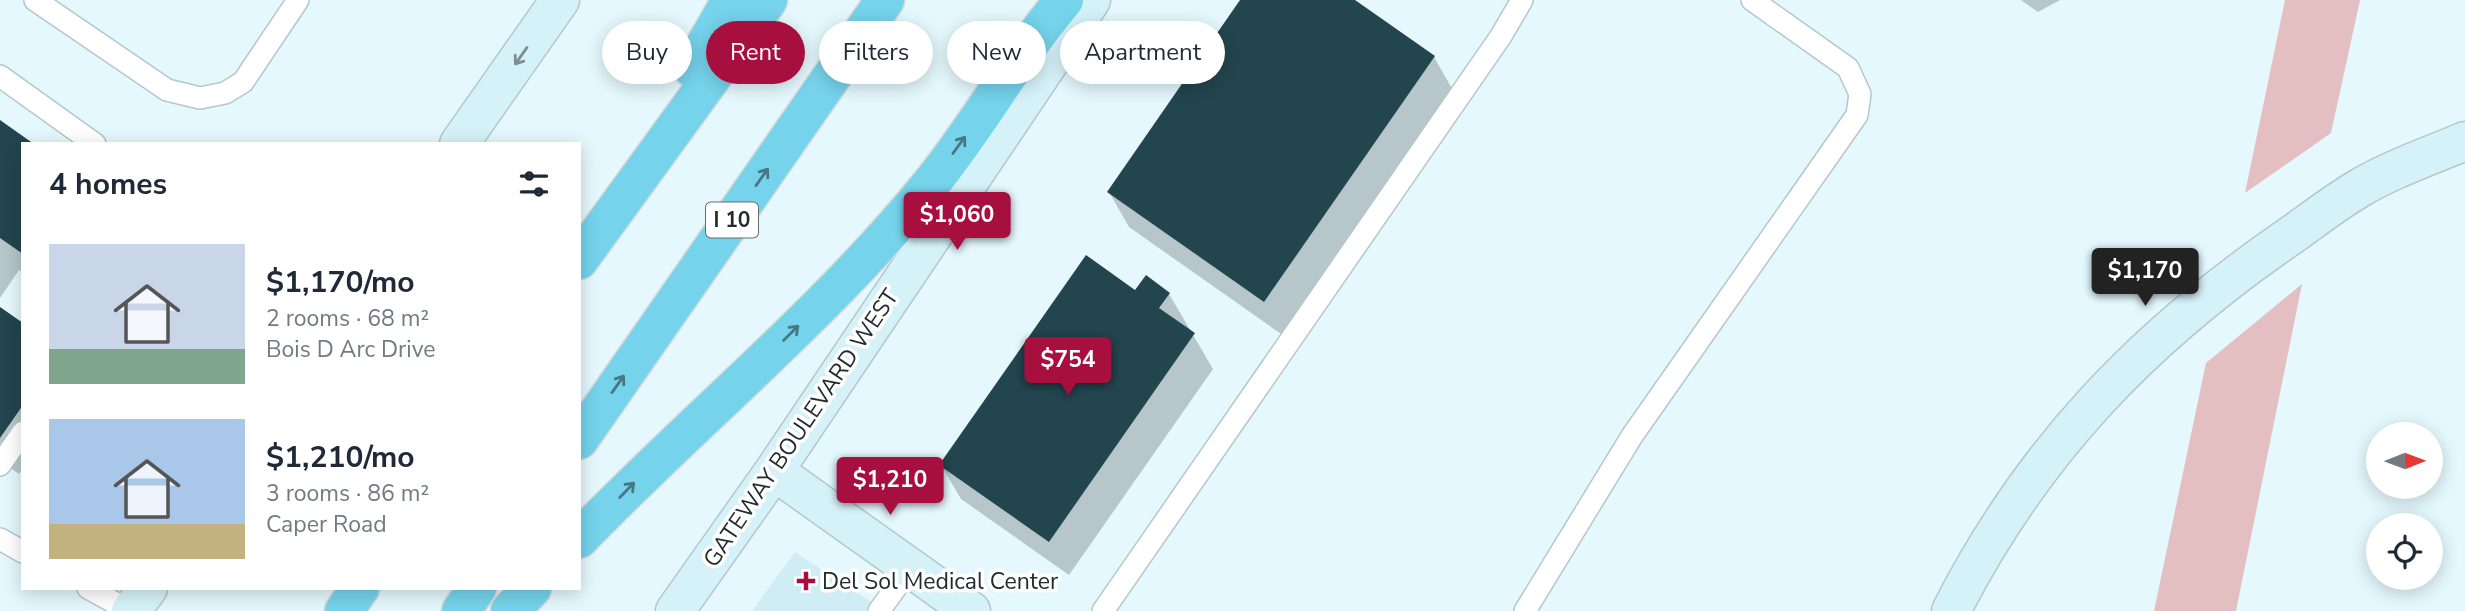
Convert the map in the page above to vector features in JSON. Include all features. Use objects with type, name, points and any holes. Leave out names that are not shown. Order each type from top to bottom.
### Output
[{"type":"highway","points":[[588,246],[731,0]]},
{"type":"highway","points":[[588,246],[768,0]]},
{"type":"highway","name":"I 10","points":[[581,437],[885,0]]},
{"type":"highway","points":[[581,537],[819,304],[930,185],[1064,0]]},
{"type":"highway","points":[[344,611],[359,590]]},
{"type":"highway","points":[[461,611],[476,590]]},
{"type":"highway","points":[[510,611],[530,590]]},
{"type":"street","points":[[460,142],[560,0]]},
{"type":"street","name":"GATEWAY BOULEVARD WEST","points":[[675,611],[774,471],[1091,0]]},
{"type":"street","points":[[1951,611],[1981,552],[2031,479],[2094,400],[2161,334],[2242,269],[2360,188],[2465,141]]},
{"type":"street","points":[[774,471],[971,611]]},
{"type":"street","points":[[131,611],[147,590]]},
{"type":"lane","points":[[35,0],[167,90],[201,98],[225,93],[243,82],[298,0]]},
{"type":"lane","points":[[1103,611],[1522,0]]},
{"type":"lane","points":[[1525,611],[1632,436],[1857,115],[1860,94],[1849,68],[1752,0]]},
{"type":"lane","points":[[0,76],[92,142]]},
{"type":"lane","points":[[0,465],[21,435]]},
{"type":"lane","points":[[0,539],[21,551]]},
{"type":"lane","points":[[879,611],[910,568]]},
{"type":"lane","points":[[92,590],[131,611]]},
{"type":"shaded area","points":[[2285,0],[2360,0],[2331,133],[2245,193]]},
{"type":"shaded area","points":[[2302,284],[2236,611],[2154,611],[2206,363]]},
{"type":"shaded area","name":"Del Sol Medical Center","points":[[795,552],[885,611],[752,611]]},
{"type":"building","points":[[1240,0],[1355,0],[1435,56],[1264,302],[1107,192],[1182,84],[1225,84],[1225,22]]},
{"type":"building","points":[[0,120],[31,142],[21,142],[21,253],[0,238]]},
{"type":"building","points":[[1086,255],[1135,290],[1146,275],[1170,293],[1159,308],[1195,333],[1049,542],[939,465]]},
{"type":"building","points":[[0,307],[21,322],[21,408],[0,438]]},
{"type":"place","name":"Del Sol Medical Center","points":[[806,581]]}]
